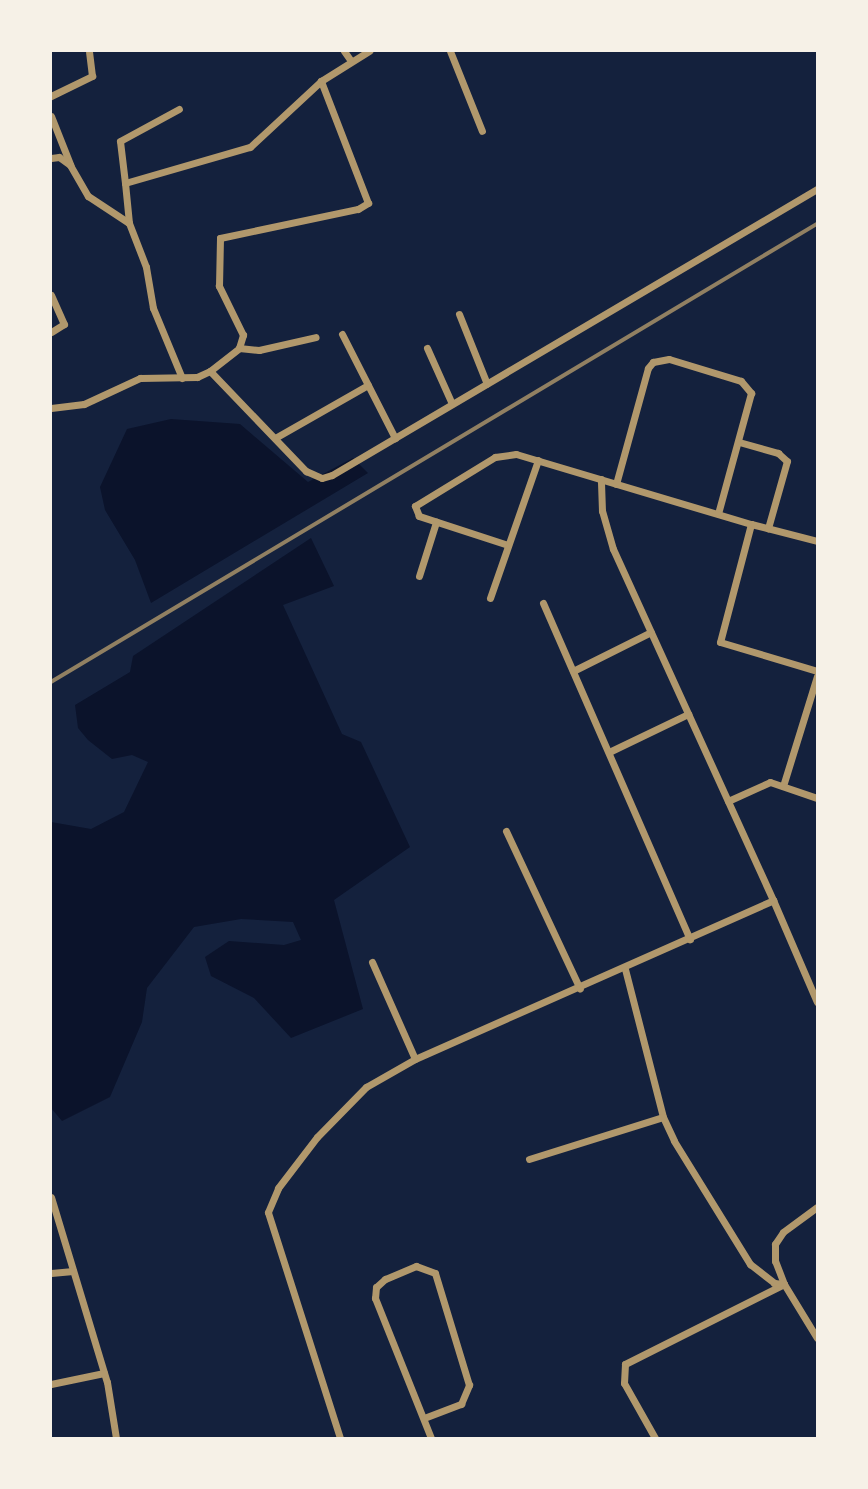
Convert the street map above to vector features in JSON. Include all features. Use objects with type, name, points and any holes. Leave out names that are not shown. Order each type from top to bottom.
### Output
[{"type":"street","points":[[344,51],[351,61]]},
{"type":"street","points":[[125,183],[250,147],[321,81],[369,51]]},
{"type":"street","points":[[450,51],[482,131]]},
{"type":"street","points":[[51,96],[92,76],[89,52]]},
{"type":"street","points":[[239,348],[241,328],[219,286],[220,238],[358,209],[368,203],[321,81]]},
{"type":"street","points":[[179,108],[120,142],[130,223],[146,267],[156,319],[182,378]]},
{"type":"street","points":[[51,116],[70,165],[88,196],[130,223]]},
{"type":"street","points":[[51,158],[59,157],[70,165]]},
{"type":"street","points":[[210,371],[306,471],[322,478],[395,438],[817,189]]},
{"type":"street","points":[[51,295],[64,324],[51,332]]},
{"type":"street","points":[[459,314],[487,384]]},
{"type":"street","points":[[342,334],[395,438]]},
{"type":"street","points":[[51,408],[85,404],[140,378],[182,378],[210,371],[239,348],[258,350],[316,337]]},
{"type":"street","points":[[427,348],[452,404]]},
{"type":"street","points":[[616,484],[648,369],[660,358],[749,386],[750,402],[718,514]]},
{"type":"street","points":[[275,438],[368,385]]},
{"type":"street","points":[[739,442],[778,453],[787,461],[768,528]]},
{"type":"street","points":[[508,545],[419,516],[415,506],[420,500],[505,453],[538,460],[817,541]]},
{"type":"street","points":[[490,598],[538,460]]},
{"type":"street","points":[[601,479],[602,511],[610,539],[817,1002]]},
{"type":"street","points":[[419,576],[436,522]]},
{"type":"street","points":[[751,524],[720,642],[817,673],[783,786]]},
{"type":"street","points":[[543,603],[690,939]]},
{"type":"street","points":[[573,671],[651,632]]},
{"type":"street","points":[[609,752],[688,715]]},
{"type":"street","points":[[728,801],[764,783],[783,786],[817,798]]},
{"type":"street","points":[[506,831],[580,989]]},
{"type":"street","points":[[340,1438],[268,1212],[278,1188],[330,1120],[366,1087],[415,1059],[625,969],[772,900]]},
{"type":"street","points":[[372,962],[415,1059]]},
{"type":"street","points":[[625,969],[663,1117],[750,1264],[774,1283],[784,1284]]},
{"type":"street","points":[[529,1159],[663,1117]]},
{"type":"street","points":[[51,1197],[104,1373],[116,1438]]},
{"type":"street","points":[[817,1207],[783,1231],[775,1244],[775,1261],[784,1284],[817,1338]]},
{"type":"street","points":[[424,1418],[461,1404],[470,1385],[435,1273],[416,1266],[385,1279],[376,1287],[375,1298],[431,1438]]},
{"type":"street","points":[[51,1273],[73,1271]]},
{"type":"street","points":[[655,1438],[624,1383],[621,1373],[625,1364],[784,1284]]},
{"type":"street","points":[[51,1384],[104,1373]]},
{"type":"water","points":[[171,419],[240,424],[308,482],[353,458],[368,473],[151,603],[135,560],[105,510],[100,487],[127,429]]},
{"type":"water","points":[[311,538],[334,586],[283,605],[342,734],[361,742],[410,847],[334,900],[363,1009],[291,1038],[254,998],[211,976],[205,957],[229,941],[284,945],[301,940],[293,922],[241,919],[194,927],[147,988],[142,1022],[110,1097],[62,1121],[51,1108],[51,822],[91,829],[124,812],[148,762],[132,755],[112,759],[88,740],[78,728],[75,705],[130,672],[133,656]]},
{"type":"railway","points":[[51,682],[817,224]]}]
